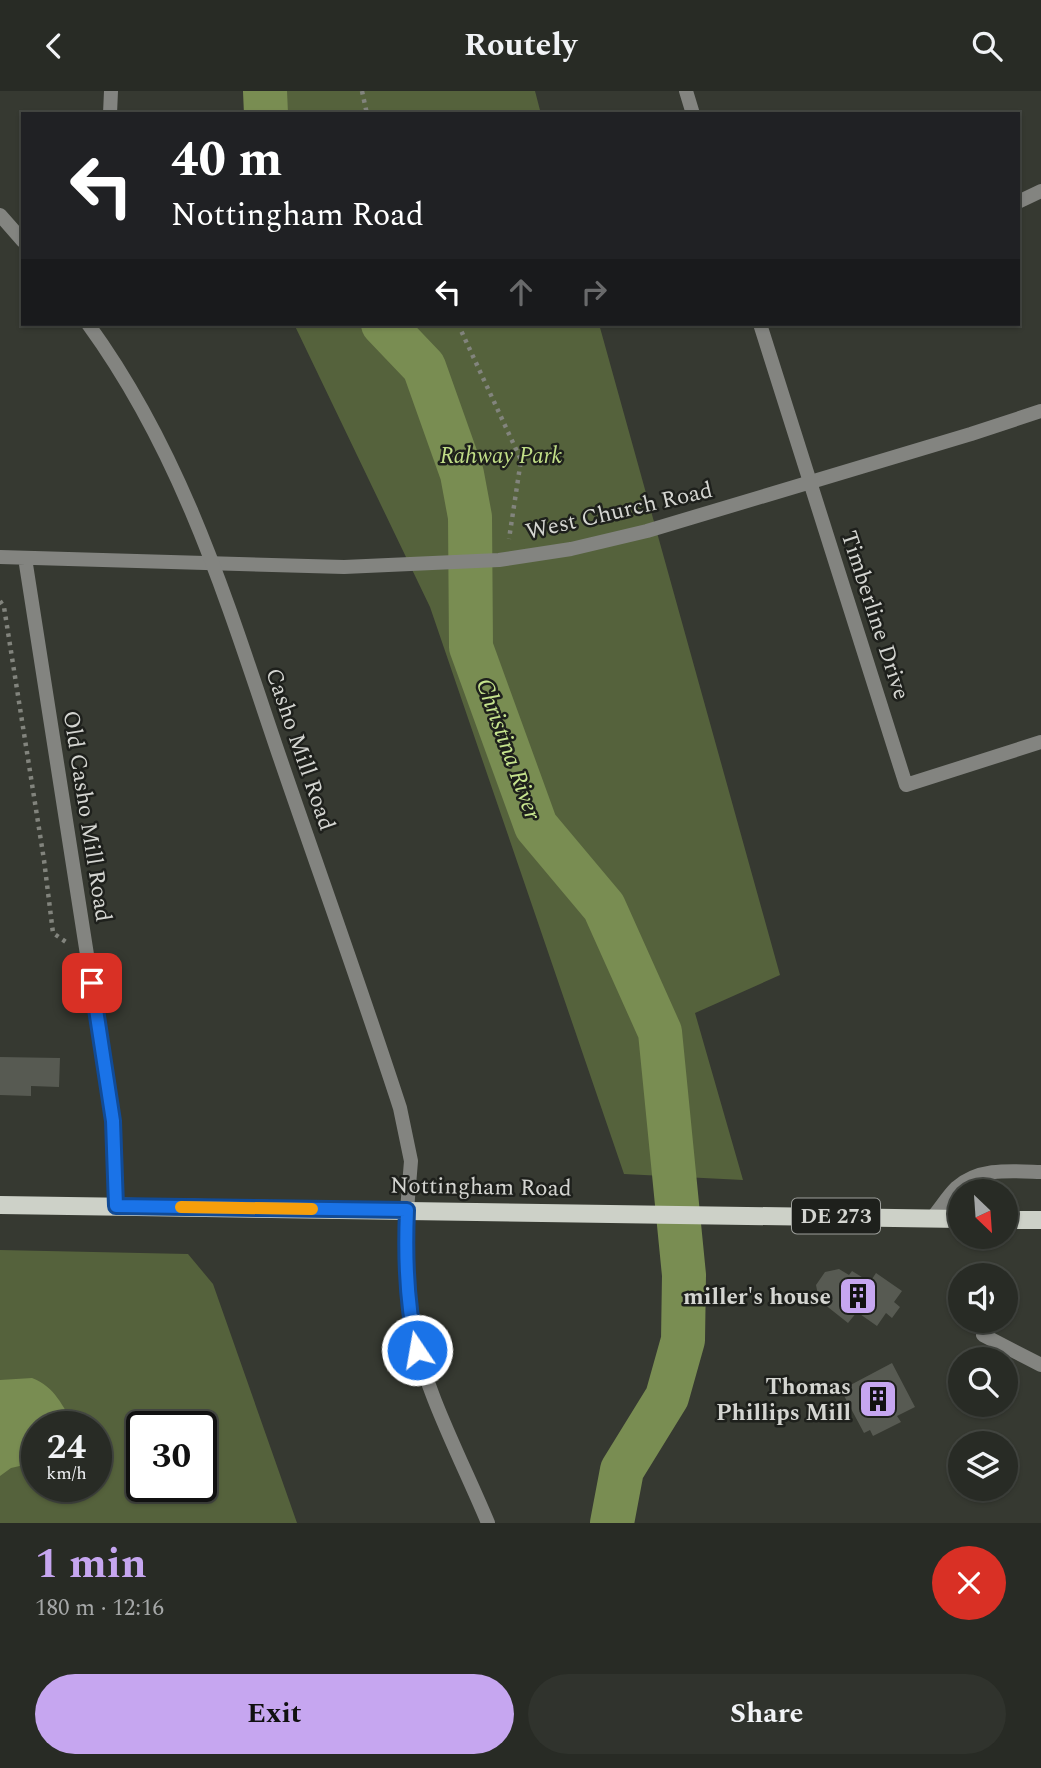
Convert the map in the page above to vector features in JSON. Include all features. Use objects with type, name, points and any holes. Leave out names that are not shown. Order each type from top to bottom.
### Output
[{"type":"main road","name":"Nottingham Road","points":[[0,1205],[948,1219]]},
{"type":"main road","points":[[1018,1220],[1041,1220]]},
{"type":"street","points":[[110,112],[111,91]]},
{"type":"street","points":[[686,91],[693,112]]},
{"type":"street","points":[[1020,201],[1041,191]]},
{"type":"street","points":[[0,215],[21,239]]},
{"type":"street","name":"Casho Mill Road","points":[[89,326],[126,379],[162,444],[214,565],[403,1117],[411,1161],[406,1250],[408,1299],[417,1350],[488,1523]]},
{"type":"street","name":"Timberline Drive","points":[[761,326],[906,785],[1041,742]]},
{"type":"street","name":"West Church Road","points":[[0,557],[214,565],[344,566],[499,560],[571,549],[636,534],[1041,411]]},
{"type":"street","name":"Old Casho Mill Road","points":[[25,558],[113,1121],[116,1206]]},
{"type":"street","points":[[932,1218],[956,1188],[970,1179],[1008,1171],[1041,1172]]},
{"type":"street","points":[[983,1335],[1041,1365]]},
{"type":"path","points":[[362,91],[367,112]]},
{"type":"path","points":[[459,326],[521,460],[509,541]]},
{"type":"path","points":[[0,601],[4,607],[53,933],[68,943]]},
{"type":"green space","points":[[251,91],[535,91],[540,112],[253,112]]},
{"type":"green space","name":"Rahway Park","points":[[295,326],[600,326],[780,975],[695,1013],[743,1180],[624,1174],[430,607]]},
{"type":"green space","points":[[0,1250],[188,1254],[213,1284],[297,1523],[0,1523]]},
{"type":"shaded area","points":[[32,1378],[47,1386],[66,1411],[21,1411],[21,1466],[11,1468],[0,1476],[0,1380]]},
{"type":"building","points":[[0,1057],[60,1058],[59,1087],[31,1086],[31,1096],[0,1095]]},
{"type":"building","name":"miller's house","points":[[839,1269],[849,1275],[852,1271],[870,1282],[876,1273],[902,1291],[894,1302],[900,1307],[892,1318],[886,1313],[877,1326],[857,1312],[848,1323],[819,1300],[816,1285],[825,1272]]},
{"type":"building","name":"Thomas Phillips Mill","points":[[892,1363],[915,1407],[897,1416],[901,1422],[873,1436],[870,1430],[864,1433],[841,1390]]},
{"type":"waterway","name":"Christina River","points":[[265,91],[266,112]]},
{"type":"waterway","name":"Christina River","points":[[385,326],[424,367],[462,474],[470,517],[471,647],[536,826],[604,907],[660,1032],[684,1275],[683,1340],[667,1397],[622,1470],[612,1523]]},
{"type":"slow traffic","points":[[181,1207],[312,1209]]},
{"type":"place","name":"miller's house","points":[[858,1296]]},
{"type":"place","name":"Thomas Phillips Mill","points":[[878,1399]]},
{"type":"route","points":[[92,983],[116,1147],[116,1206],[407,1210],[408,1299],[417,1350]]}]
